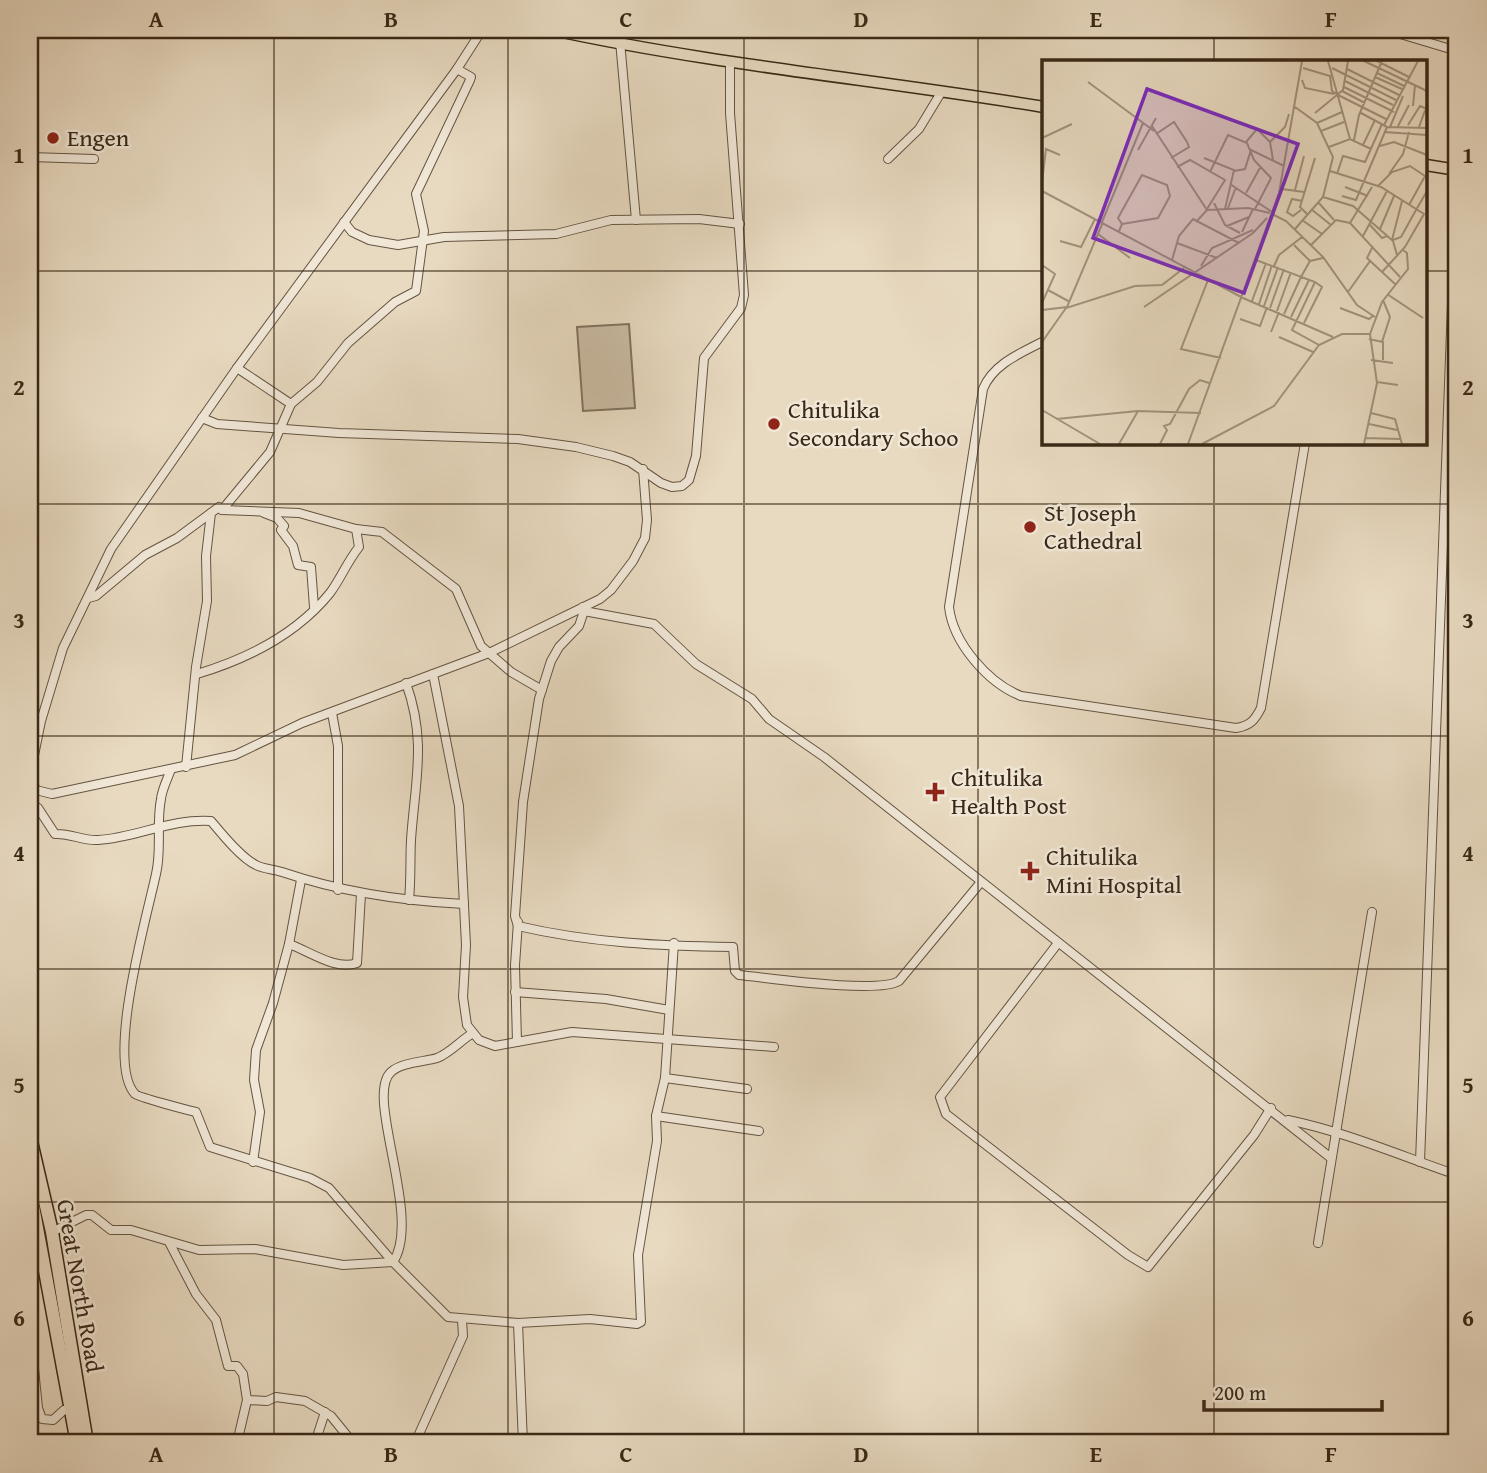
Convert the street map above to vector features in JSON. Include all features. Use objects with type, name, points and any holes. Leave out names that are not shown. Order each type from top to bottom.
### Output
[{"type":"highway","name":"Great North Road","points":[[30,1137],[52,1232],[87,1443]]},
{"type":"highway","name":"Great North Road","points":[[30,1190],[77,1443]]},
{"type":"main road","points":[[553,30],[730,63],[809,71],[1042,107]]},
{"type":"main road","points":[[1428,166],[1455,169]]},
{"type":"street","points":[[482,30],[457,69],[237,368],[111,548],[62,648],[41,721],[30,775],[36,790],[52,794],[235,755],[302,723],[489,653],[584,609],[611,590],[641,549],[647,520],[643,469]]},
{"type":"street","points":[[597,39],[606,30]]},
{"type":"street","points":[[1387,30],[1457,51]]},
{"type":"street","points":[[620,41],[636,220]]},
{"type":"street","points":[[202,418],[217,424],[281,426],[339,433],[517,439],[576,447],[631,462],[672,487],[682,485],[692,473],[705,358],[741,308],[744,295],[730,113],[730,63]]},
{"type":"street","points":[[222,510],[267,457],[291,404],[317,382],[348,343],[395,302],[416,291],[423,224],[416,194],[471,77],[457,69]]},
{"type":"street","points":[[888,159],[919,128],[942,91]]},
{"type":"street","points":[[1420,1162],[1457,141]]},
{"type":"street","points":[[30,157],[94,159]]},
{"type":"street","points":[[344,222],[352,232],[385,245],[406,245],[422,239],[556,234],[611,220],[699,219],[740,224]]},
{"type":"street","points":[[1042,342],[998,368],[983,390],[949,607],[951,625],[991,677],[1021,696],[1236,728],[1247,727],[1255,720],[1261,708],[1305,444]]},
{"type":"street","points":[[237,368],[291,404]]},
{"type":"street","points":[[88,598],[108,587],[145,555],[177,538],[219,507],[222,510],[299,513],[356,529],[374,529],[388,536],[430,572],[456,589],[477,640],[511,672],[541,690]]},
{"type":"street","points":[[258,511],[278,518],[298,565],[311,566],[314,607]]},
{"type":"street","points":[[186,767],[207,601],[206,556],[211,513]]},
{"type":"street","points":[[197,674],[243,659],[265,647],[329,594],[344,566],[359,547],[356,529]]},
{"type":"street","points":[[584,609],[579,626],[559,647],[541,690],[523,802],[515,916],[518,926],[565,936],[638,944],[674,943]]},
{"type":"street","points":[[584,609],[654,624],[696,664],[752,699],[769,719],[824,757],[1331,1158]]},
{"type":"street","points":[[433,674],[459,806],[464,904],[463,997],[467,1025],[473,1033],[488,1045],[572,1032],[668,1037],[774,1047]]},
{"type":"street","points":[[406,683],[413,704],[420,770],[412,832],[409,900]]},
{"type":"street","points":[[332,713],[338,746],[338,890]]},
{"type":"street","points":[[172,769],[161,797],[156,873],[142,921],[135,963],[125,1034],[126,1076],[140,1097],[165,1101],[196,1112],[210,1147],[310,1178],[329,1188],[393,1262],[439,1311],[448,1317],[518,1322],[590,1319],[637,1324],[641,1322],[638,1255],[657,1141],[656,1116],[664,1078],[674,943]]},
{"type":"street","points":[[30,803],[38,808],[55,834],[67,833],[98,840],[184,822],[211,821],[221,837],[254,865],[338,890],[464,904]]},
{"type":"street","points":[[253,1162],[260,1112],[254,1080],[256,1050],[273,1003],[289,944],[301,880]]},
{"type":"street","points":[[674,943],[676,947],[733,947],[735,971],[739,975],[858,987],[894,984],[981,882]]},
{"type":"street","points":[[289,944],[329,961],[348,965],[357,963],[361,894]]},
{"type":"street","points":[[1318,1243],[1331,1158],[1339,1131],[1372,912]]},
{"type":"street","points":[[517,1042],[515,992],[518,922]]},
{"type":"street","points":[[1058,943],[940,1097],[946,1114],[965,1129],[1128,1255],[1148,1267],[1254,1135],[1271,1108]]},
{"type":"street","points":[[515,992],[606,999],[669,1010]]},
{"type":"street","points":[[393,1262],[400,1243],[400,1197],[393,1144],[383,1108],[386,1080],[393,1070],[445,1054],[473,1033]]},
{"type":"street","points":[[664,1078],[747,1089]]},
{"type":"street","points":[[656,1116],[759,1131]]},
{"type":"street","points":[[1285,1119],[1339,1131],[1457,1175]]},
{"type":"street","points":[[52,1232],[86,1215],[92,1215],[111,1230],[131,1230],[170,1244],[200,1250],[255,1249],[343,1265],[393,1262]]},
{"type":"street","points":[[170,1244],[196,1294],[216,1320],[228,1366],[240,1370],[247,1400],[237,1443]]},
{"type":"street","points":[[415,1443],[463,1336],[462,1320]]},
{"type":"street","points":[[518,1322],[523,1443]]},
{"type":"street","points":[[32,1339],[38,1408],[42,1419],[52,1420],[64,1410],[71,1409]]},
{"type":"street","points":[[247,1400],[267,1401],[276,1397],[296,1399],[325,1412],[353,1443]]},
{"type":"street","points":[[315,1443],[325,1412]]},
{"type":"shaded area","points":[[629,324],[635,408],[583,411],[577,327]]},
{"type":"place","name":"Engen","points":[[53,138]]},
{"type":"place","name":"Chitulika Secondary Schoo","points":[[774,424]]},
{"type":"place","name":"St Joseph Cathedral","points":[[1030,527]]},
{"type":"place","name":"Chitulika Health Post","points":[[935,792]]},
{"type":"place","name":"Chitulika Mini Hospital","points":[[1030,871]]}]
